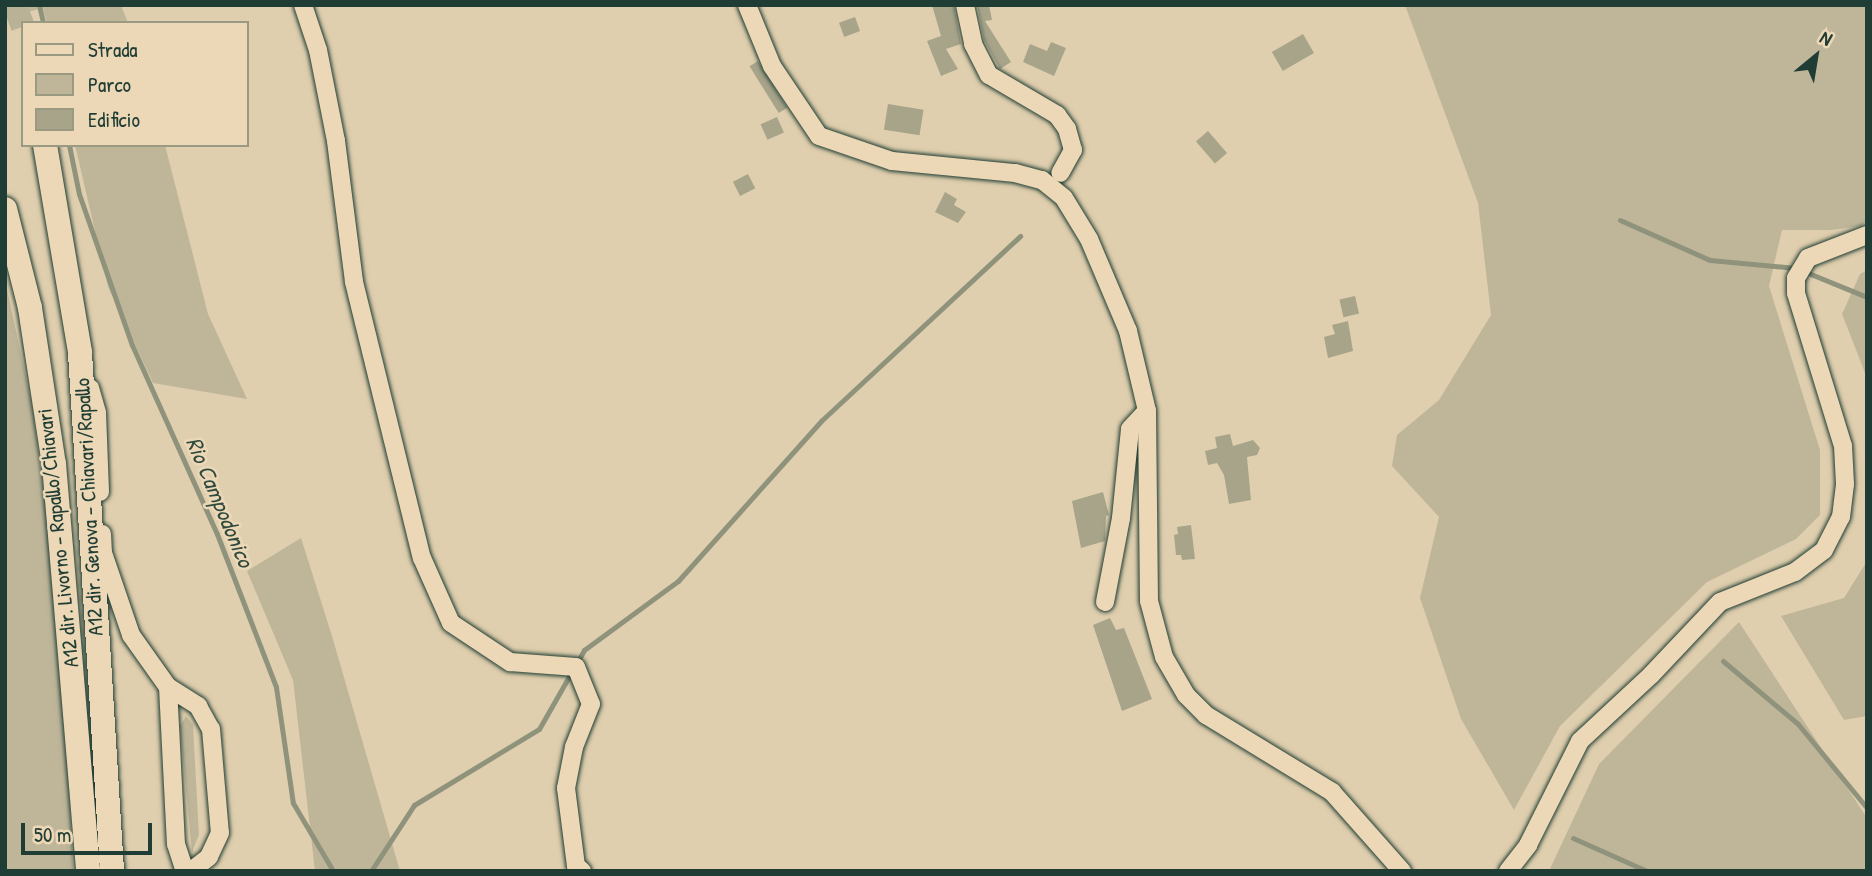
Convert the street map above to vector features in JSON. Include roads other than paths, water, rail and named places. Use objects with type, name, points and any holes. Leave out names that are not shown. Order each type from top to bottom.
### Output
[{"type":"highway","name":"A12 dir. Genova - Chiavari/Rapallo","points":[[46,147],[80,354],[113,871]]},
{"type":"highway","name":"A12 dir. Livorno - Rapallo/Chiavari","points":[[5,209],[30,308],[54,464],[88,871]]},
{"type":"street","points":[[303,5],[318,50],[336,141],[354,282],[422,558],[452,623],[510,662],[576,667],[592,704],[574,747],[566,788],[576,866],[582,871]]},
{"type":"street","points":[[747,5],[772,66],[819,136],[892,160],[1015,173],[1042,180],[1064,198],[1089,239],[1128,331],[1147,411],[1149,601],[1164,657],[1186,695],[1206,715],[1332,792],[1402,871]]},
{"type":"street","points":[[965,5],[973,44],[989,75],[1057,115],[1067,129],[1073,150],[1060,173]]},
{"type":"street","points":[[1508,871],[1528,845],[1580,741],[1651,675],[1720,602],[1796,572],[1824,550],[1841,517],[1843,446],[1796,293],[1796,278],[1808,258],[1867,235]]},
{"type":"street","points":[[80,354],[97,414],[103,553],[131,635],[168,687],[198,706],[211,729],[220,833],[209,857],[191,871]]},
{"type":"street","points":[[1105,601],[1121,518],[1130,429],[1147,411]]},
{"type":"street","points":[[168,687],[176,844],[185,871]]},
{"type":"waterway","name":"Rio Campodonico","points":[[39,5],[43,21]]},
{"type":"waterway","name":"Rio Campodonico","points":[[69,147],[79,194],[132,345],[217,534],[276,687],[293,803],[333,871]]},
{"type":"waterway","points":[[1620,220],[1710,260],[1796,268],[1867,297]]},
{"type":"waterway","points":[[371,871],[414,805],[539,729],[584,650],[678,581],[821,421],[1020,236]]},
{"type":"waterway","points":[[1723,661],[1798,724],[1867,808]]},
{"type":"waterway","points":[[1573,838],[1647,871]]},
{"type":"tunnel","points":[[15,5],[21,22]]}]
